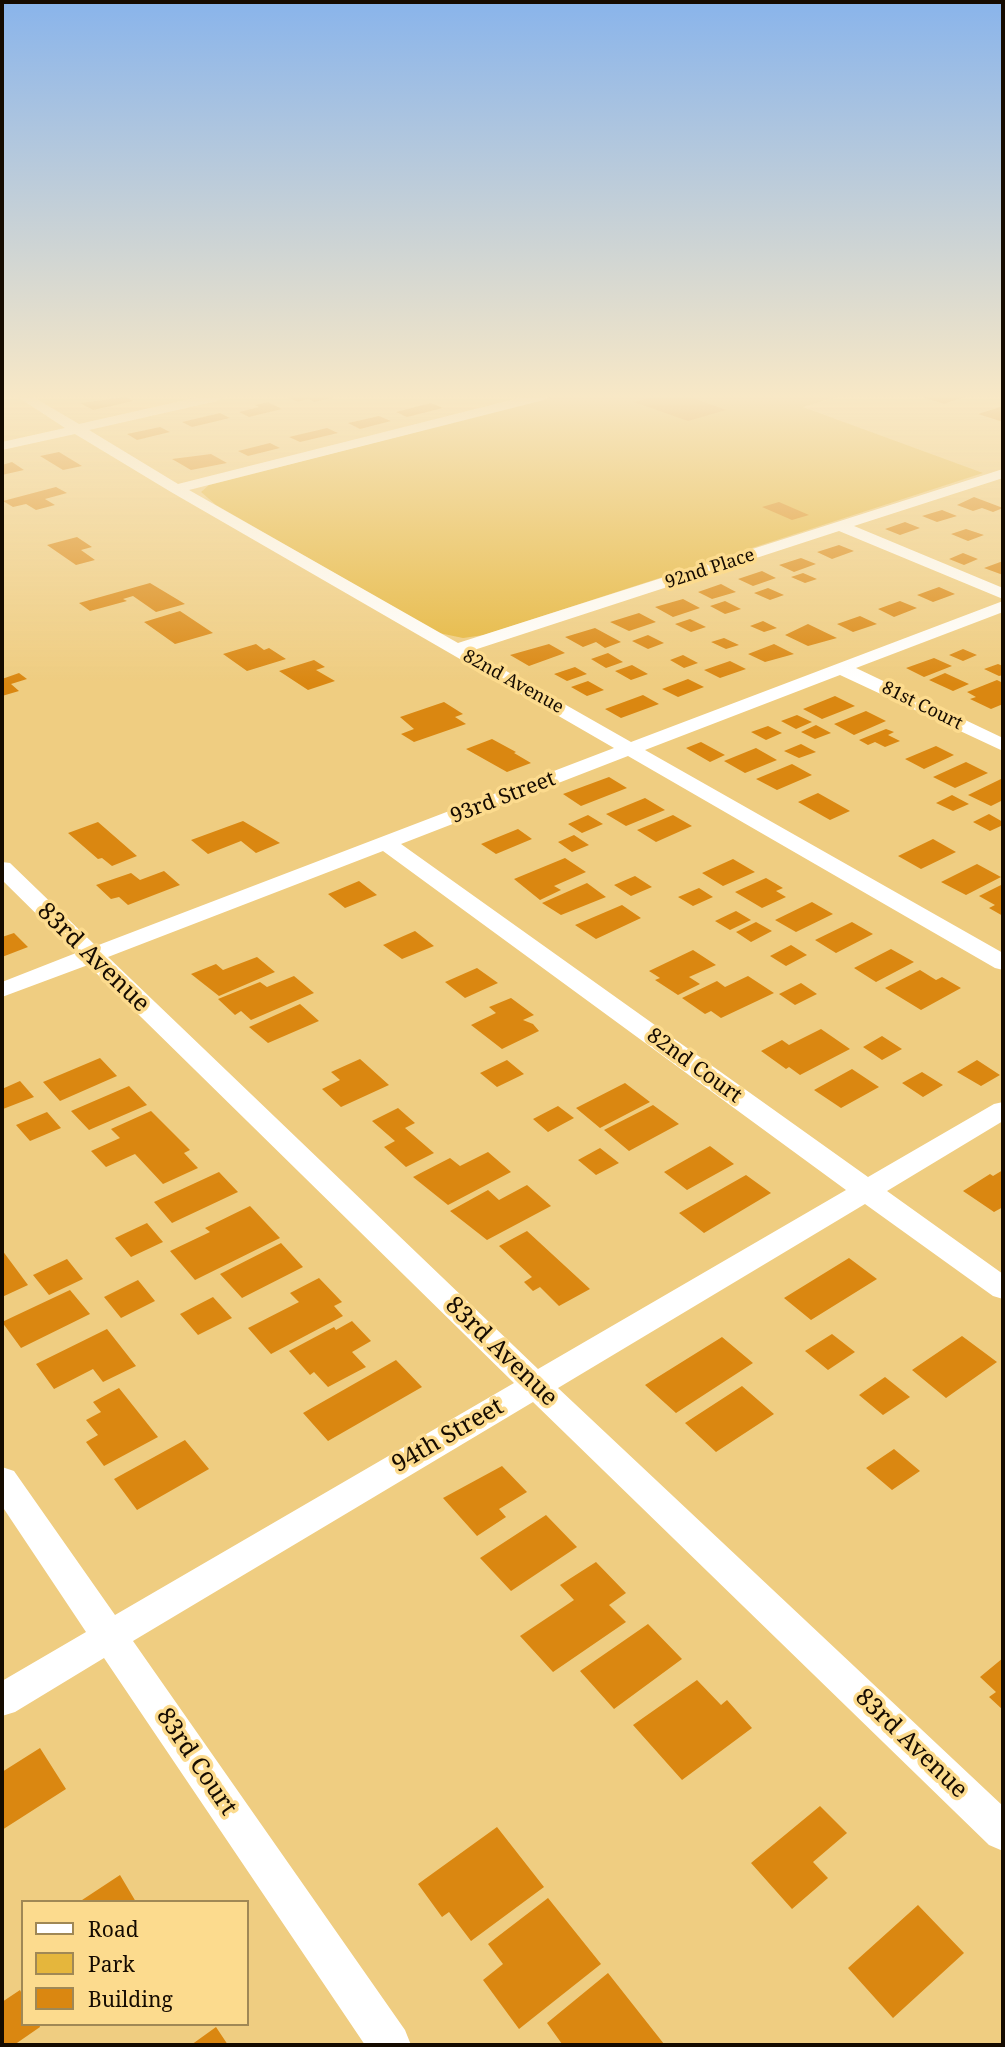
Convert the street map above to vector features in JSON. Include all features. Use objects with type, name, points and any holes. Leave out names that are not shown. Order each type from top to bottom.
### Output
[{"type":"street","name":"82nd Avenue","points":[[182,493],[1003,963]]},
{"type":"street","name":"92nd Place","points":[[456,650],[943,493]]},
{"type":"street","points":[[843,527],[1003,594]]},
{"type":"street","name":"93rd Street","points":[[2,990],[1003,606]]},
{"type":"street","name":"81st Court","points":[[841,668],[1003,745]]},
{"type":"street","name":"82nd Court","points":[[385,843],[1003,1289]]},
{"type":"street","name":"83rd Avenue","points":[[2,868],[535,1385],[1003,1832]]},
{"type":"street","name":"94th Street","points":[[2,1700],[108,1635],[868,1192],[1003,1110]]},
{"type":"street","name":"83rd Court","points":[[2,1479],[390,2045]]},
{"type":"green space","points":[[202,493],[923,493],[484,635],[463,638],[439,633],[216,505]]},
{"type":"building","points":[[35,493],[67,493],[45,499],[55,505],[36,510],[26,504],[13,507],[3,501]]},
{"type":"building","points":[[974,497],[1003,508],[993,512],[982,508],[973,511],[957,505]]},
{"type":"building","points":[[779,502],[809,515],[792,520],[762,507]]},
{"type":"building","points":[[942,510],[957,516],[937,522],[922,516]]},
{"type":"building","points":[[905,522],[920,528],[900,535],[885,529]]},
{"type":"building","points":[[966,529],[984,535],[968,541],[951,534]]},
{"type":"building","points":[[77,537],[92,547],[81,550],[95,560],[76,565],[47,545]]},
{"type":"building","points":[[839,545],[854,551],[832,559],[817,552]]},
{"type":"building","points":[[963,553],[978,559],[964,565],[949,559]]},
{"type":"building","points":[[801,558],[816,564],[794,572],[779,565]]},
{"type":"building","points":[[1003,561],[1003,575],[984,568]]},
{"type":"building","points":[[762,571],[776,578],[753,586],[738,579]]},
{"type":"building","points":[[803,573],[817,579],[805,583],[791,577]]},
{"type":"building","points":[[150,583],[185,604],[156,612],[133,596],[123,599],[127,601],[90,611],[79,603]]},
{"type":"building","points":[[721,584],[736,592],[712,599],[698,592]]},
{"type":"building","points":[[939,587],[955,594],[933,602],[917,595]]},
{"type":"building","points":[[768,588],[784,595],[770,600],[754,593]]},
{"type":"building","points":[[683,599],[700,608],[673,617],[655,607]]},
{"type":"building","points":[[725,601],[741,609],[725,614],[710,606]]},
{"type":"building","points":[[900,601],[917,608],[894,617],[878,609]]},
{"type":"building","points":[[180,611],[213,633],[175,644],[144,622]]},
{"type":"building","points":[[639,613],[656,622],[629,631],[610,622]]},
{"type":"building","points":[[860,616],[877,624],[853,632],[837,624]]},
{"type":"building","points":[[690,619],[706,627],[691,632],[675,624]]},
{"type":"building","points":[[763,621],[777,628],[764,632],[750,626]]},
{"type":"building","points":[[808,624],[837,638],[808,646],[785,635]]},
{"type":"building","points":[[595,628],[621,642],[605,648],[596,642],[583,647],[565,637]]},
{"type":"building","points":[[648,635],[664,643],[648,649],[632,641]]},
{"type":"building","points":[[724,638],[739,645],[726,649],[711,642]]},
{"type":"building","points":[[256,644],[264,650],[269,648],[286,659],[247,671],[223,654]]},
{"type":"building","points":[[549,644],[565,653],[529,666],[510,655]]},
{"type":"building","points":[[774,644],[794,654],[765,662],[748,654]]},
{"type":"building","points":[[963,649],[977,655],[963,661],[949,655]]},
{"type":"building","points":[[608,653],[623,662],[606,668],[591,659]]},
{"type":"building","points":[[683,655],[698,663],[684,668],[670,660]]},
{"type":"building","points":[[934,658],[952,666],[924,677],[906,668]]},
{"type":"building","points":[[314,660],[325,667],[316,670],[335,681],[308,690],[279,671]]},
{"type":"building","points":[[730,661],[746,669],[720,678],[704,670]]},
{"type":"building","points":[[998,664],[1003,666],[1003,675],[999,676],[984,669]]},
{"type":"building","points":[[632,665],[648,674],[631,680],[615,671]]},
{"type":"building","points":[[575,667],[587,674],[567,681],[554,674]]},
{"type":"building","points":[[19,673],[27,679],[11,684],[19,691],[2,696],[2,679]]},
{"type":"building","points":[[945,673],[969,684],[953,691],[929,680]]},
{"type":"building","points":[[688,679],[704,687],[678,697],[662,689]]},
{"type":"building","points":[[997,680],[1003,683],[1003,704],[991,709],[970,699],[976,697],[967,692]]},
{"type":"building","points":[[588,681],[604,690],[587,696],[571,687]]},
{"type":"building","points":[[643,695],[659,704],[621,718],[605,709]]},
{"type":"building","points":[[835,696],[855,706],[822,719],[803,709]]},
{"type":"building","points":[[444,702],[463,714],[455,717],[466,724],[414,742],[401,734],[414,729],[400,717]]},
{"type":"building","points":[[866,711],[886,721],[854,735],[834,724]]},
{"type":"building","points":[[797,715],[812,722],[796,729],[781,721]]},
{"type":"building","points":[[816,725],[831,733],[815,739],[801,732]]},
{"type":"building","points":[[768,726],[782,733],[766,740],[751,732]]},
{"type":"building","points":[[886,729],[894,732],[888,735],[900,741],[885,747],[875,742],[868,745],[859,740]]},
{"type":"building","points":[[492,739],[531,763],[507,772],[466,749]]},
{"type":"building","points":[[701,742],[725,755],[710,762],[686,748]]},
{"type":"building","points":[[801,744],[816,752],[799,758],[784,751]]},
{"type":"building","points":[[936,746],[954,755],[924,769],[905,759]]},
{"type":"building","points":[[756,748],[777,760],[745,773],[724,761]]},
{"type":"building","points":[[966,762],[988,773],[955,788],[933,777]]},
{"type":"building","points":[[792,764],[812,775],[777,790],[756,779]]},
{"type":"building","points":[[609,777],[627,788],[581,806],[563,794]]},
{"type":"building","points":[[1001,779],[1003,800],[991,806],[968,795]]},
{"type":"building","points":[[818,793],[850,811],[830,820],[798,802]]},
{"type":"building","points":[[952,795],[969,804],[953,811],[936,803]]},
{"type":"building","points":[[645,798],[665,810],[626,826],[606,814]]},
{"type":"building","points":[[989,814],[1003,822],[1003,825],[990,831],[973,822]]},
{"type":"building","points":[[588,815],[603,824],[582,833],[568,824]]},
{"type":"building","points":[[673,815],[692,826],[656,842],[637,830]]},
{"type":"building","points":[[243,821],[280,843],[256,853],[241,841],[208,854],[191,840]]},
{"type":"building","points":[[98,822],[137,856],[112,866],[102,858],[98,859],[68,833]]},
{"type":"building","points":[[518,829],[532,839],[496,854],[481,844]]},
{"type":"building","points":[[574,835],[589,845],[572,852],[558,842]]},
{"type":"building","points":[[933,839],[956,852],[921,869],[898,856]]},
{"type":"building","points":[[565,858],[586,872],[554,886],[561,890],[540,900],[514,879]]},
{"type":"building","points":[[733,859],[755,872],[723,886],[702,873]]},
{"type":"building","points":[[977,864],[1001,877],[966,895],[941,882]]},
{"type":"building","points":[[164,871],[180,885],[128,905],[119,897],[111,899],[96,885],[131,873],[140,880]]},
{"type":"building","points":[[635,876],[652,887],[631,896],[614,885]]},
{"type":"building","points":[[766,878],[783,888],[776,891],[786,897],[762,908],[735,892]]},
{"type":"building","points":[[359,881],[377,895],[345,908],[328,894]]},
{"type":"building","points":[[587,883],[606,897],[561,915],[542,903]]},
{"type":"building","points":[[1003,884],[1003,916],[989,908],[995,905],[979,896]]},
{"type":"building","points":[[699,888],[713,897],[693,906],[678,897]]},
{"type":"building","points":[[812,902],[833,914],[796,932],[775,920]]},
{"type":"building","points":[[622,905],[641,918],[596,939],[575,925]]},
{"type":"building","points":[[736,911],[751,920],[730,930],[715,921]]},
{"type":"building","points":[[756,922],[772,931],[751,942],[736,932]]},
{"type":"building","points":[[852,922],[873,934],[836,953],[815,940]]},
{"type":"building","points":[[415,931],[434,946],[402,959],[383,945]]},
{"type":"building","points":[[14,933],[28,947],[2,957],[2,937]]},
{"type":"building","points":[[791,945],[807,955],[786,966],[770,956]]},
{"type":"building","points":[[891,949],[914,962],[876,982],[854,968]]},
{"type":"building","points":[[693,950],[716,965],[689,977],[700,984],[678,995],[655,980],[660,978],[649,971]]},
{"type":"building","points":[[257,957],[275,972],[219,996],[191,974],[216,964],[223,970]]},
{"type":"building","points":[[477,968],[498,983],[465,998],[445,982]]},
{"type":"building","points":[[920,970],[936,980],[942,977],[961,988],[921,1010],[885,988]]},
{"type":"building","points":[[294,976],[314,993],[251,1020],[241,1011],[235,1015],[218,999],[260,982],[267,987]]},
{"type":"building","points":[[748,976],[774,993],[721,1018],[711,1011],[705,1014],[682,998],[717,981],[725,987]]},
{"type":"building","points":[[801,983],[817,994],[795,1005],[779,994]]},
{"type":"building","points":[[511,998],[534,1015],[523,1020],[533,1024],[539,1031],[502,1049],[471,1025],[496,1013],[489,1007]]},
{"type":"building","points":[[300,1004],[319,1021],[268,1043],[249,1027]]},
{"type":"building","points":[[821,1029],[850,1049],[800,1075],[789,1067],[786,1069],[761,1051],[782,1040],[789,1045]]},
{"type":"building","points":[[882,1036],[902,1049],[882,1060],[863,1047]]},
{"type":"building","points":[[100,1058],[117,1076],[60,1101],[43,1082]]},
{"type":"building","points":[[360,1059],[389,1085],[341,1107],[322,1089],[340,1080],[331,1072]]},
{"type":"building","points":[[507,1060],[524,1074],[497,1087],[480,1073]]},
{"type":"building","points":[[977,1060],[1000,1075],[981,1086],[957,1072]]},
{"type":"building","points":[[852,1069],[879,1087],[841,1108],[814,1090]]},
{"type":"building","points":[[922,1072],[943,1085],[923,1097],[902,1083]]},
{"type":"building","points":[[20,1081],[34,1097],[3,1109],[2,1089]]},
{"type":"building","points":[[625,1083],[650,1102],[600,1128],[576,1108]]},
{"type":"building","points":[[129,1086],[147,1105],[89,1130],[71,1111]]},
{"type":"building","points":[[653,1105],[679,1124],[629,1151],[604,1130]]},
{"type":"building","points":[[558,1106],[574,1118],[548,1132],[533,1119]]},
{"type":"building","points":[[398,1108],[415,1123],[405,1128],[434,1153],[406,1167],[384,1147],[395,1141],[372,1121]]},
{"type":"building","points":[[151,1111],[190,1150],[184,1153],[198,1168],[163,1184],[135,1154],[106,1167],[91,1151],[120,1138],[111,1129]]},
{"type":"building","points":[[47,1112],[61,1128],[30,1141],[16,1125]]},
{"type":"building","points":[[710,1146],[734,1164],[687,1190],[664,1172]]},
{"type":"building","points":[[600,1148],[619,1163],[596,1175],[578,1160]]},
{"type":"building","points":[[488,1152],[511,1172],[448,1205],[413,1177],[450,1158],[460,1166]]},
{"type":"building","points":[[1003,1170],[1003,1207],[994,1212],[963,1191],[990,1174],[993,1176]]},
{"type":"building","points":[[219,1172],[238,1192],[172,1223],[154,1202]]},
{"type":"building","points":[[746,1175],[771,1193],[704,1233],[679,1213]]},
{"type":"building","points":[[527,1185],[551,1206],[487,1240],[450,1211],[488,1190],[499,1200]]},
{"type":"building","points":[[250,1206],[280,1238],[195,1280],[170,1251],[210,1232],[205,1228]]},
{"type":"building","points":[[147,1223],[163,1242],[131,1257],[115,1238]]},
{"type":"building","points":[[527,1231],[590,1289],[559,1306],[540,1287],[533,1291],[524,1282],[532,1277],[499,1246]]},
{"type":"building","points":[[281,1243],[303,1267],[242,1298],[220,1274]]},
{"type":"building","points":[[2,1250],[28,1285],[2,1297]]},
{"type":"building","points":[[849,1258],[877,1279],[811,1320],[784,1298]]},
{"type":"building","points":[[67,1259],[83,1279],[49,1295],[33,1275]]},
{"type":"building","points":[[319,1278],[342,1302],[334,1306],[343,1316],[271,1354],[248,1328],[299,1302],[290,1293]]},
{"type":"building","points":[[138,1280],[155,1301],[121,1318],[104,1297]]},
{"type":"building","points":[[70,1290],[90,1314],[21,1348],[2,1322]]},
{"type":"building","points":[[213,1297],[232,1318],[198,1335],[180,1314]]},
{"type":"building","points":[[352,1321],[371,1341],[352,1352],[366,1367],[328,1387],[314,1372],[310,1375],[289,1351],[334,1327],[336,1330]]},
{"type":"building","points":[[107,1329],[136,1366],[103,1382],[93,1369],[54,1389],[36,1364]]},
{"type":"building","points":[[832,1334],[855,1352],[828,1370],[805,1351]]},
{"type":"building","points":[[962,1336],[997,1362],[946,1398],[912,1370]]},
{"type":"building","points":[[722,1337],[753,1363],[676,1413],[645,1385]]},
{"type":"building","points":[[396,1360],[422,1387],[328,1441],[303,1413]]},
{"type":"building","points":[[885,1377],[910,1397],[883,1415],[859,1395]]},
{"type":"building","points":[[742,1386],[774,1414],[716,1452],[685,1423]]},
{"type":"building","points":[[119,1388],[158,1437],[104,1466],[86,1442],[98,1435],[86,1420],[101,1412],[93,1402]]},
{"type":"building","points":[[185,1440],[209,1469],[137,1510],[114,1479]]},
{"type":"building","points":[[894,1449],[920,1471],[892,1490],[866,1468]]},
{"type":"building","points":[[502,1466],[527,1492],[499,1509],[506,1517],[477,1536],[443,1498]]},
{"type":"building","points":[[546,1515],[577,1547],[511,1591],[480,1558]]},
{"type":"building","points":[[596,1562],[626,1593],[609,1605],[626,1622],[553,1672],[520,1636],[574,1600],[560,1585]]},
{"type":"building","points":[[648,1624],[682,1659],[614,1709],[580,1671]]},
{"type":"building","points":[[1003,1658],[1003,1710],[989,1697],[996,1692],[980,1677]]},
{"type":"building","points":[[697,1680],[721,1705],[727,1700],[752,1728],[682,1780],[633,1725]]},
{"type":"building","points":[[40,1748],[66,1789],[2,1830],[2,1772]]},
{"type":"building","points":[[820,1806],[847,1833],[813,1862],[828,1878],[792,1909],[751,1863]]},
{"type":"building","points":[[497,1827],[544,1887],[471,1941],[449,1912],[442,1917],[418,1884]]},
{"type":"building","points":[[120,1875],[135,1900],[82,1900]]},
{"type":"building","points":[[548,1898],[601,1964],[519,2029],[483,1980],[503,1964],[488,1944]]},
{"type":"building","points":[[918,1905],[964,1953],[893,2018],[848,1968]]},
{"type":"building","points":[[608,1973],[663,2045],[561,2045],[547,2023]]},
{"type":"building","points":[[20,1990],[21,2026],[40,2027],[14,2045],[2,2045],[2,2002]]},
{"type":"building","points":[[216,2027],[228,2045],[191,2045]]}]
